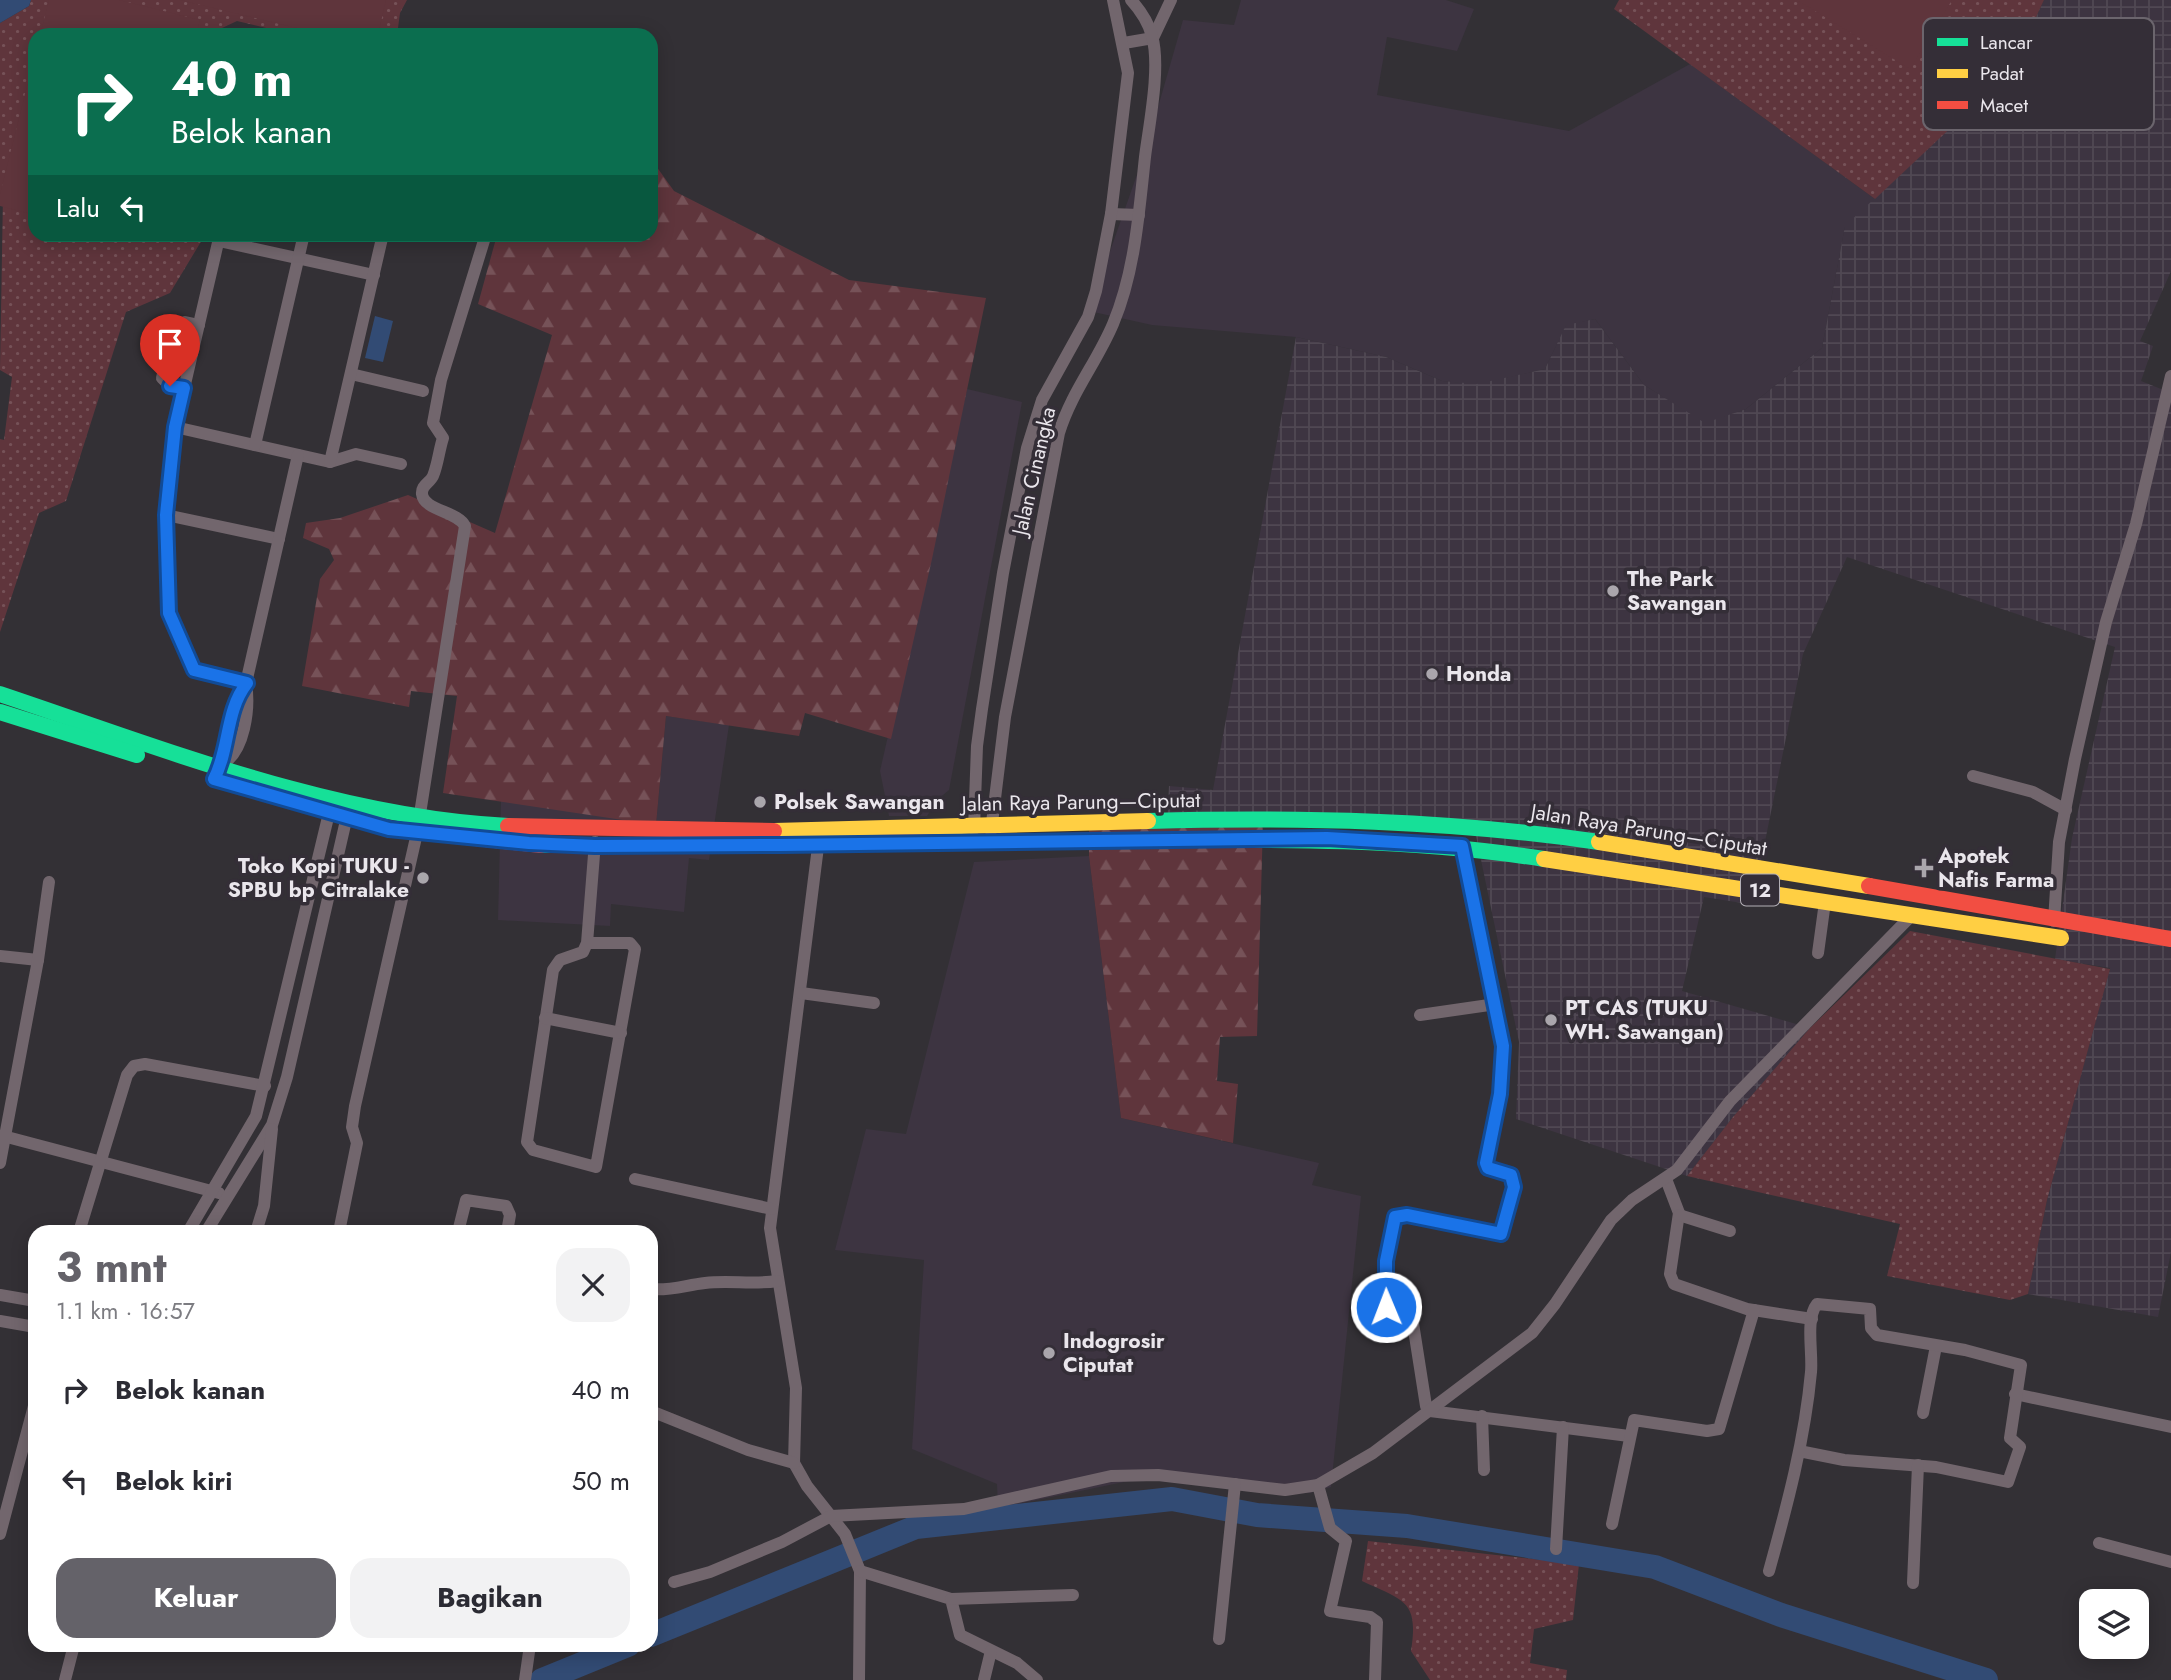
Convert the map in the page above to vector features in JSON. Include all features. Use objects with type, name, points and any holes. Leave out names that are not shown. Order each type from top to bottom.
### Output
[{"type":"highway","name":"Jalan Raya Parung—Ciputat","points":[[0,694],[218,772]]},
{"type":"highway","name":"Jalan Raya Parung—Ciputat","points":[[0,712],[349,810],[417,833],[480,840],[595,846],[820,838],[992,824],[1343,820],[1477,825],[1756,866],[2054,921],[2145,943],[2171,954]]},
{"type":"highway","name":"Jalan Raya Parung—Ciputat","points":[[349,810],[485,825],[820,838],[982,843],[1340,839],[1462,846],[1751,888],[1825,902],[2082,941],[2145,943],[2171,939]]},
{"type":"highway","points":[[1340,839],[1343,820]]},
{"type":"highway","points":[[1751,888],[1756,866]]},
{"type":"street","points":[[1114,5],[1130,0]]},
{"type":"street","name":"Jalan Cinangka","points":[[982,843],[992,824],[1005,717],[1059,433],[1073,396],[1112,325],[1122,297],[1139,215],[1152,109],[1153,38],[1144,13],[1130,0]]},
{"type":"street","points":[[1124,43],[1153,38],[1171,0]]},
{"type":"street","name":"Jalan Cinangka","points":[[982,843],[974,825],[982,709],[1025,458],[1042,400],[1088,317],[1096,291],[1111,214],[1128,73],[1124,43],[1114,5]]},
{"type":"street","points":[[1111,214],[1139,215]]},
{"type":"street","points":[[218,242],[175,427],[166,515],[169,613],[194,670],[247,683]]},
{"type":"street","points":[[235,242],[374,275]]},
{"type":"street","points":[[255,445],[302,242]]},
{"type":"street","points":[[330,462],[381,242]]},
{"type":"street","points":[[341,1225],[357,1143],[352,1128],[355,1106],[417,833],[465,526],[461,519],[426,502],[422,494],[423,487],[432,479],[443,438],[433,423],[441,380],[484,242]]},
{"type":"street","points":[[184,388],[165,382],[162,378],[173,330],[185,322],[199,325]]},
{"type":"street","points":[[351,374],[423,391]]},
{"type":"street","points":[[2054,921],[2055,873],[2106,622],[2136,524],[2171,376]]},
{"type":"street","points":[[175,427],[330,462],[356,454],[401,464]]},
{"type":"street","points":[[218,772],[232,759],[239,741],[249,699],[247,683],[298,454]]},
{"type":"street","points":[[166,515],[279,540]]},
{"type":"street","points":[[1973,775],[2034,792],[2066,810]]},
{"type":"street","points":[[192,1225],[245,1140],[265,1086],[331,805]]},
{"type":"street","points":[[258,1225],[266,1193],[272,1125],[287,1077],[349,810]]},
{"type":"street","points":[[587,943],[629,943],[635,950],[596,1167],[533,1150],[529,1147],[527,1136],[555,965],[583,952],[587,943],[595,846],[593,828]]},
{"type":"street","points":[[820,838],[801,993],[793,1030],[770,1228],[796,1388],[794,1463],[807,1486],[852,1548],[859,1568],[859,1680]]},
{"type":"street","points":[[1462,846],[1496,1004],[1504,1063],[1486,1163],[1488,1168],[1511,1175],[1515,1180],[1503,1232],[1400,1214],[1392,1223],[1386,1261],[1385,1306],[1411,1315],[1426,1406],[1430,1411],[1629,1436]]},
{"type":"street","points":[[0,1163],[38,960],[49,882]]},
{"type":"street","points":[[1818,953],[1825,902]]},
{"type":"street","points":[[674,1582],[710,1572],[782,1542],[831,1516],[964,1509],[1111,1476],[1158,1475],[1285,1490],[1318,1485],[1373,1452],[1532,1333],[1555,1304],[1606,1226],[1632,1200],[1666,1179],[1685,1160],[1730,1101],[1912,915]]},
{"type":"street","points":[[0,956],[38,960]]},
{"type":"street","points":[[801,993],[874,1003]]},
{"type":"street","points":[[1420,1015],[1496,1004]]},
{"type":"street","points":[[545,1018],[621,1033]]},
{"type":"street","points":[[81,1225],[127,1075],[134,1066],[145,1064],[265,1086]]},
{"type":"street","points":[[212,1225],[272,1125]]},
{"type":"street","points":[[7,1137],[230,1197]]},
{"type":"street","points":[[635,1179],[772,1209]]},
{"type":"street","points":[[1666,1179],[1677,1203],[1679,1215],[1671,1280],[1719,1300],[1754,1310],[1812,1319]]},
{"type":"street","points":[[460,1225],[466,1200],[506,1206],[510,1215],[508,1225]]},
{"type":"street","points":[[1679,1215],[1730,1231]]},
{"type":"street","points":[[658,1289],[706,1283],[757,1284],[777,1281]]},
{"type":"street","points":[[0,1295],[28,1300]]},
{"type":"street","points":[[1769,1571],[1799,1451],[1811,1371],[1812,1319],[1815,1306],[1822,1302],[1868,1308],[1872,1312],[1874,1334],[2020,1364],[2010,1438],[2020,1447],[2009,1482],[1918,1465],[1844,1460],[1799,1451]]},
{"type":"street","points":[[1612,1524],[1629,1436],[1637,1418],[1707,1431],[1719,1429],[1754,1310]]},
{"type":"street","points":[[0,1321],[28,1326]]},
{"type":"street","points":[[1923,1413],[1936,1346]]},
{"type":"street","points":[[2015,1394],[2171,1427]]},
{"type":"street","points":[[658,1414],[748,1450],[794,1463]]},
{"type":"street","points":[[1482,1416],[1484,1470]]},
{"type":"street","points":[[0,1534],[5,1491],[28,1423]]},
{"type":"street","points":[[1556,1549],[1563,1427]]},
{"type":"street","points":[[1913,1583],[1918,1465]]},
{"type":"street","points":[[1219,1639],[1235,1484]]},
{"type":"street","points":[[1318,1485],[1330,1528],[1344,1537],[1346,1546],[1330,1611],[1370,1616],[1377,1622],[1375,1680]]},
{"type":"street","points":[[2099,1542],[2171,1562]]},
{"type":"street","points":[[859,1568],[951,1599],[1073,1595]]},
{"type":"street","points":[[951,1599],[960,1635],[1017,1664],[1037,1680]]},
{"type":"street","points":[[984,1680],[991,1651]]},
{"type":"street","points":[[65,1680],[72,1652]]},
{"type":"street","points":[[525,1680],[529,1652]]},
{"type":"shaded area","points":[[1241,0],[1446,0],[1474,9],[1457,51],[1387,37],[1377,95],[1569,131],[1690,64],[1875,199],[1845,227],[1822,348],[1746,409],[1705,424],[1644,385],[1595,319],[1566,326],[1545,369],[1477,385],[1442,381],[1386,357],[1296,337],[1152,325],[1089,311],[1146,149],[1183,20],[1234,25]]},
{"type":"shaded area","points":[[2044,0],[2171,0],[2171,271],[2140,341],[2153,346],[2141,381],[2171,393],[2171,1252],[2158,1317],[2028,1294],[2047,1200],[2110,968],[2055,959],[2072,838],[2115,647],[1847,557],[1803,654],[1760,866],[1755,905],[1704,897],[1682,991],[1810,1028],[1733,1117],[1687,1176],[1516,1119],[1519,1042],[1475,831],[1167,823],[1169,786],[1213,790],[1296,337],[1386,357],[1442,381],[1477,384],[1545,369],[1566,325],[1595,319],[1644,385],[1705,423],[1746,409],[1822,348],[1845,226],[1948,130],[2154,130],[2154,18],[2036,18]]},
{"type":"shaded area","points":[[967,389],[1022,402],[949,790],[937,800],[927,816],[889,816],[880,771]]},
{"type":"shaded area","points":[[666,716],[729,725],[709,860],[689,858],[684,912],[611,904],[610,926],[498,920],[501,799],[656,825]]},
{"type":"shaded area","points":[[1089,856],[1121,1118],[1319,1163],[1312,1185],[1361,1196],[1331,1487],[1310,1493],[1148,1477],[998,1508],[997,1484],[912,1449],[924,1260],[835,1250],[866,1129],[906,1134],[974,862]]},
{"type":"green space","points":[[31,0],[407,0],[400,13],[398,28],[266,28],[237,21],[222,28],[28,28],[28,242],[201,242],[170,293],[126,312],[66,501],[39,513],[0,632],[0,439],[4,440],[12,377],[0,370],[3,195],[0,195],[0,23],[29,6]]},
{"type":"green space","points":[[49,0],[119,0],[200,20],[198,28],[42,28]]},
{"type":"green space","points":[[180,0],[386,0],[380,28],[296,28]]},
{"type":"green space","points":[[1619,0],[2044,0],[2036,18],[1923,18],[1923,130],[1948,130],[1875,199],[1614,9]]},
{"type":"green space","points":[[1797,0],[1952,0],[1941,18],[1923,18],[1923,48],[1910,69]]},
{"type":"green space","points":[[28,82],[28,213],[0,206],[0,194]]},
{"type":"green space","points":[[658,169],[674,191],[849,280],[986,298],[932,559],[891,739],[805,713],[799,736],[666,716],[656,825],[443,793],[457,696],[411,691],[409,707],[302,686],[320,579],[334,560],[329,549],[303,538],[306,523],[340,518],[408,495],[495,533],[552,335],[478,304],[495,242],[658,242]]},
{"type":"green space","points":[[1263,822],[1257,1036],[1220,1037],[1217,1081],[1238,1084],[1233,1143],[1121,1118],[1089,856],[1089,826]]},
{"type":"green space","points":[[1910,931],[2110,969],[2047,1200],[2028,1294],[2010,1300],[1887,1276],[1900,1224],[1687,1176],[1733,1117],[1810,1028]]},
{"type":"green space","points":[[1368,1541],[1579,1564],[1573,1620],[1534,1629],[1530,1663],[1567,1670],[1566,1680],[1430,1680],[1411,1651],[1413,1621],[1405,1604],[1362,1581]]},
{"type":"water","points":[[0,0],[31,0],[29,6],[0,23]]},
{"type":"water","points":[[375,316],[393,321],[383,362],[365,358]]},
{"type":"waterway","points":[[658,1632],[916,1527],[1172,1499],[1257,1515],[1407,1526],[1655,1567],[1781,1615],[1986,1680]]},
{"type":"waterway","points":[[542,1680],[611,1652]]},
{"type":"traffic: fast","points":[[0,694],[186,757],[315,795],[379,810],[508,826]]},
{"type":"traffic: fast","points":[[0,712],[137,755]]},
{"type":"traffic: fast","points":[[1148,821],[1374,822],[1486,829],[1599,842]]},
{"type":"traffic: fast","points":[[1143,840],[1394,843],[1544,859]]},
{"type":"traffic: fast","points":[[541,845],[794,845]]},
{"type":"traffic: slow","points":[[774,831],[1148,821]]},
{"type":"traffic: slow","points":[[1599,842],[1869,886]]},
{"type":"traffic: slow","points":[[1544,859],[2061,938]]},
{"type":"traffic: jam","points":[[294,802],[391,829],[541,845]]},
{"type":"traffic: jam","points":[[508,826],[774,831]]},
{"type":"traffic: jam","points":[[874,843],[1143,840]]},
{"type":"traffic: jam","points":[[1869,886],[2171,939]]},
{"type":"place","name":"The Park Sawangan","points":[[1613,591]]},
{"type":"place","name":"Honda","points":[[1432,674]]},
{"type":"place","name":"Polsek Sawangan","points":[[760,802]]},
{"type":"place","name":"Apotek Nafis Farma","points":[[1924,868]]},
{"type":"place","name":"Toko Kopi TUKU - SPBU bp Citralake","points":[[423,878]]},
{"type":"place","name":"PT CAS (TUKU WH. Sawangan)","points":[[1551,1020]]},
{"type":"place","name":"Indogrosir Ciputat","points":[[1049,1353]]},
{"type":"route","points":[[170,386],[184,388],[175,427],[166,515],[169,613],[194,670],[247,683],[235,698],[221,765],[214,779],[389,829],[529,843],[595,846],[974,844],[1070,840],[1327,838],[1462,846],[1488,961],[1503,1046],[1500,1094],[1486,1163],[1488,1168],[1511,1175],[1515,1180],[1514,1187],[1501,1234],[1407,1215],[1400,1214],[1395,1217],[1386,1261],[1386,1307]]}]
